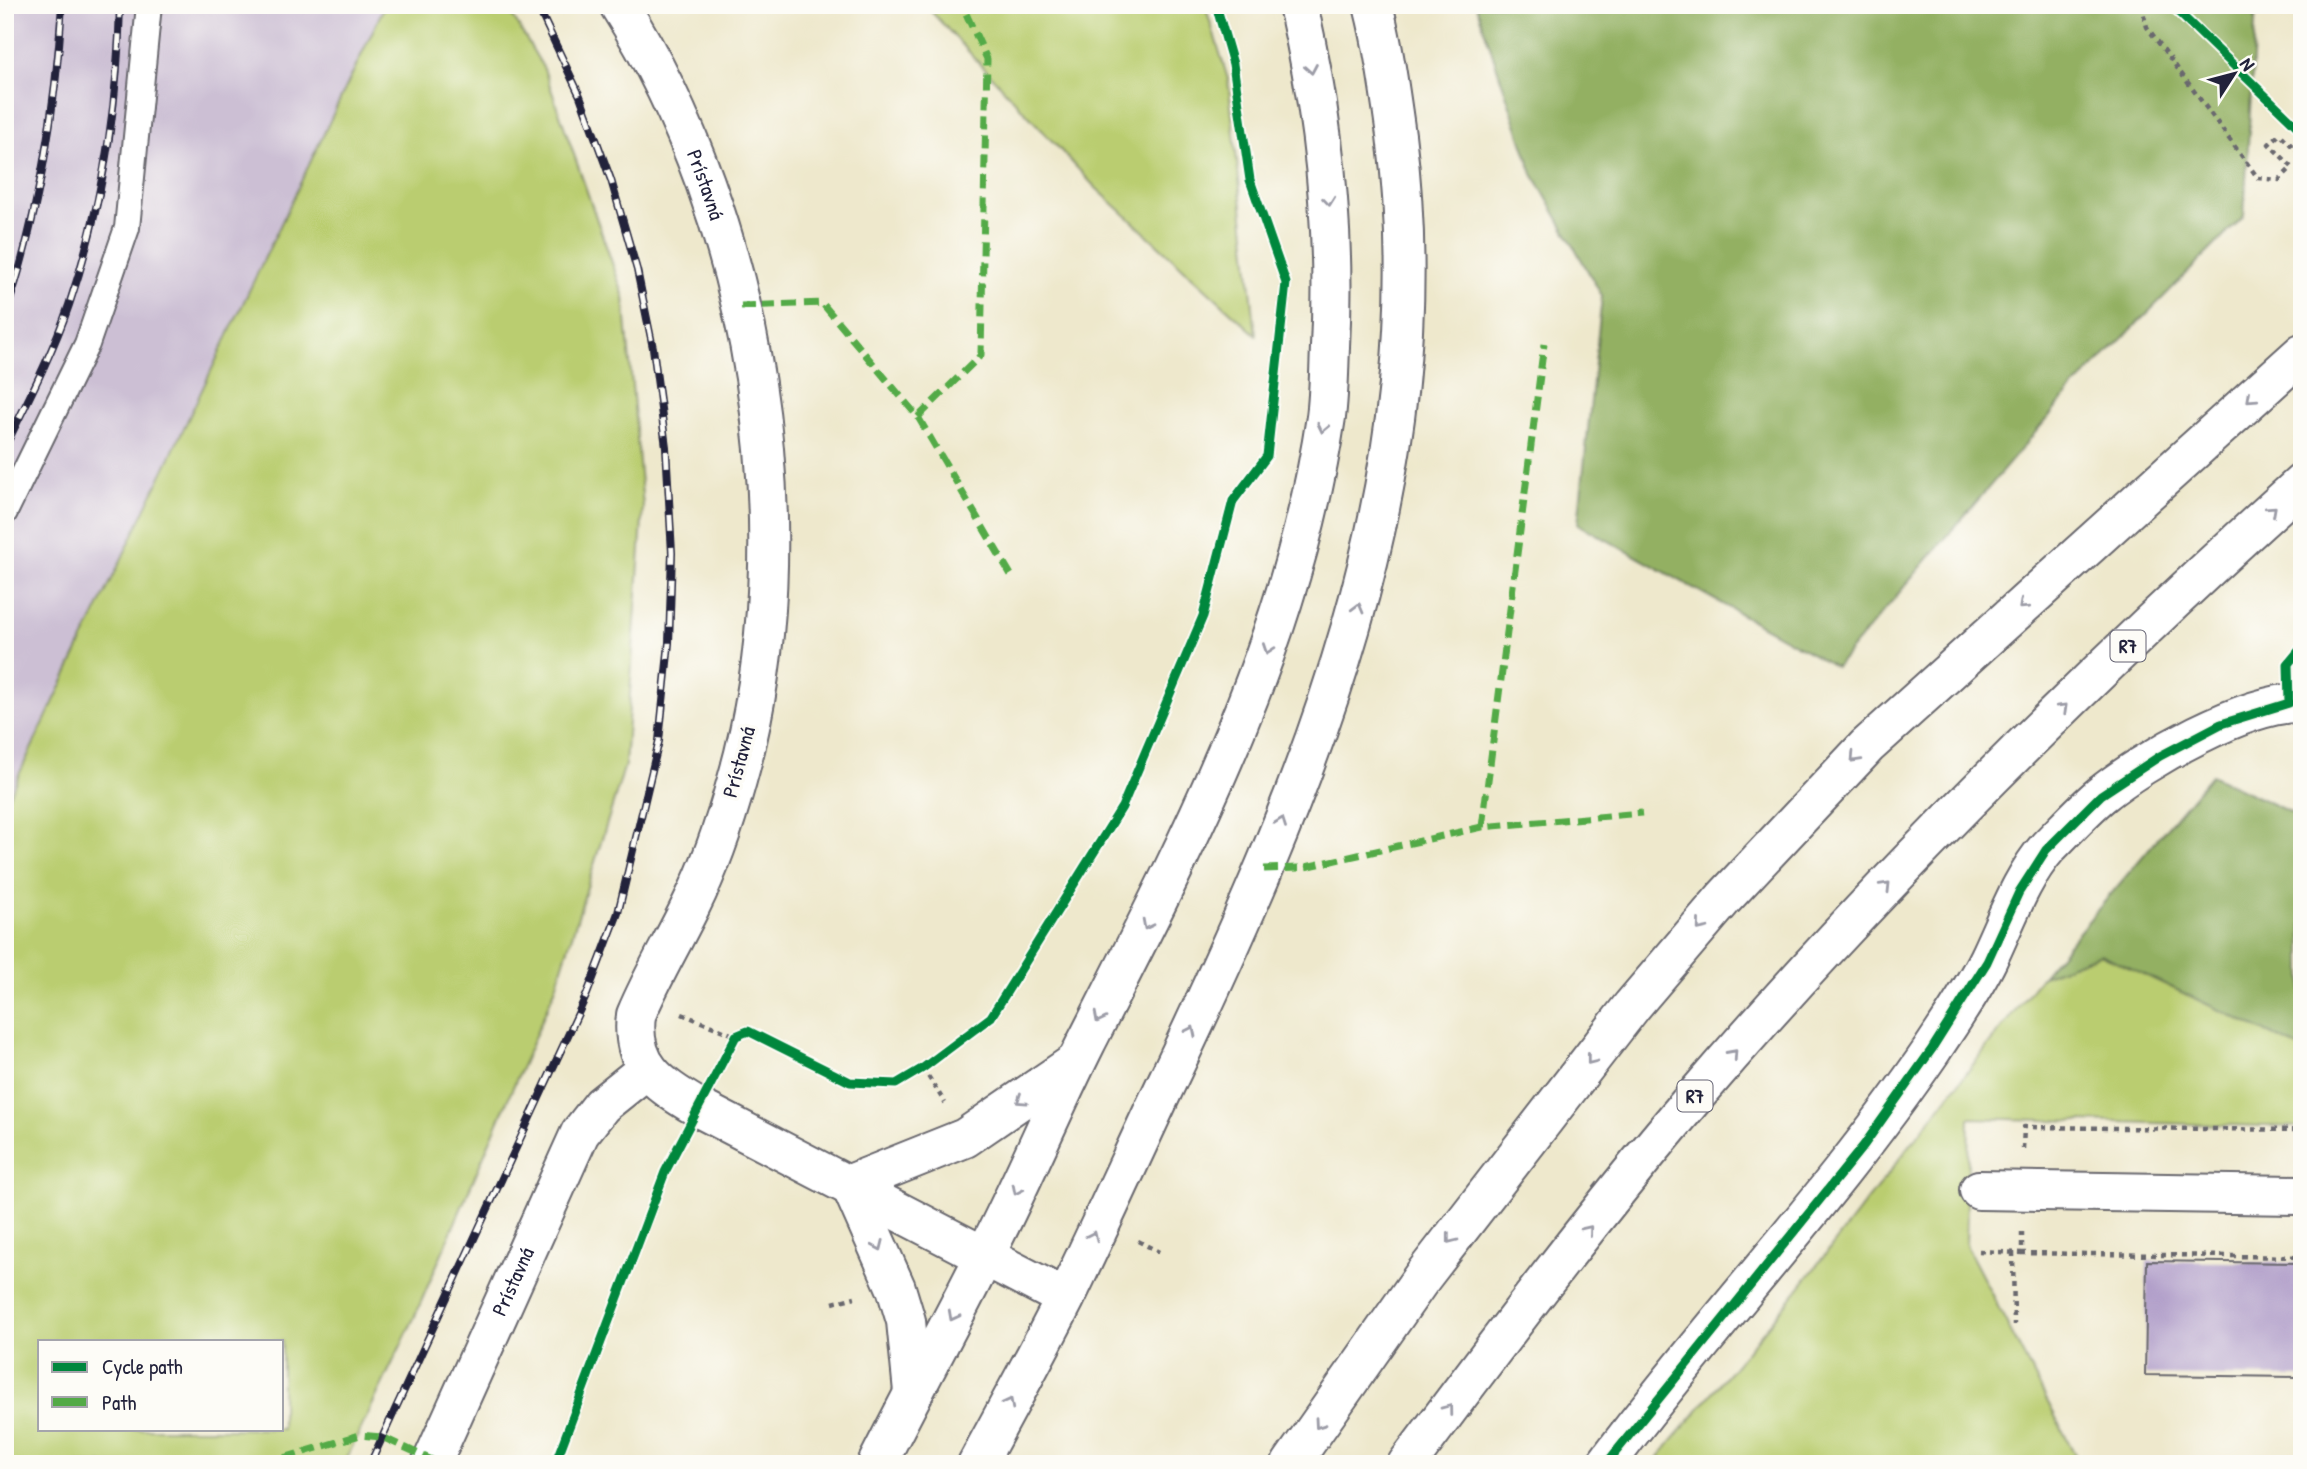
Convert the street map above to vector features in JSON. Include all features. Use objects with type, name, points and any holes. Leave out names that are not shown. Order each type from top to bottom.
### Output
[{"type":"main road","name":"Prístavná","points":[[431,1464],[580,1133],[602,1105],[647,1069],[634,1034],[636,1015],[692,902],[737,781],[758,683],[766,607],[768,535],[759,400],[741,306],[702,181],[672,104],[638,36],[619,5]]},
{"type":"main road","points":[[877,1464],[985,1256],[1077,1061],[1217,781],[1283,605],[1326,415],[1332,253],[1322,133],[1298,5]]},
{"type":"main road","points":[[977,1464],[1065,1298],[1241,926],[1332,693],[1372,553],[1394,442],[1405,294],[1401,175],[1386,69],[1373,5]]},
{"type":"main road","points":[[1291,1464],[1423,1276],[1632,1006],[1724,898],[1867,746],[2302,353]]},
{"type":"main road","name":"R7","points":[[1407,1464],[1499,1340],[1691,1101],[1845,928],[2014,755],[2302,484]]},
{"type":"main road","points":[[1606,1464],[1872,1134],[1932,1049],[1987,962],[2019,892],[2046,849],[2101,795],[2160,756],[2221,724],[2272,706],[2302,703]]},
{"type":"main road","points":[[850,1184],[965,1138],[1077,1061]]},
{"type":"main road","points":[[647,1069],[659,1082],[697,1107],[850,1184],[1065,1298]]},
{"type":"main road","points":[[850,1184],[906,1321],[913,1392]]},
{"type":"main road","points":[[1979,1190],[2302,1195]]},
{"type":"lane","points":[[5,512],[87,344],[127,228],[149,5]]},
{"type":"path","points":[[2141,5],[2147,27],[2258,178],[2279,180],[2292,167],[2269,145],[2280,134],[2302,156]]},
{"type":"path","points":[[646,993],[673,1010],[736,1036]]},
{"type":"path","points":[[730,1048],[736,1036],[748,1031]]},
{"type":"path","points":[[914,1073],[933,1060]]},
{"type":"path","points":[[923,1068],[948,1108]]},
{"type":"path","points":[[1127,1236],[1159,1252]]},
{"type":"path","points":[[1979,1251],[2022,1252]]},
{"type":"path","points":[[2013,1252],[2014,1325]]},
{"type":"shaded area","points":[[5,5],[385,5],[5,804]]},
{"type":"green space","points":[[385,5],[506,5],[544,69],[624,297],[643,506],[625,765],[556,987],[415,1316],[344,1464],[5,1464],[5,804]]},
{"type":"green space","points":[[925,5],[1205,5],[1228,79],[1256,335],[1095,187]]},
{"type":"green space","points":[[1476,5],[2256,5],[2244,216],[2074,387],[1836,667],[1578,524],[1602,296],[1533,174]]},
{"type":"green space","points":[[2211,775],[2302,818],[2302,1049],[2101,954],[2042,976]]},
{"type":"green space","points":[[2101,954],[2302,1049],[2302,1127],[1969,1118],[1966,1245],[2080,1464],[1653,1464],[1796,1292],[2042,976]]},
{"type":"building","points":[[2147,1261],[2302,1263],[2302,1377],[2145,1375]]},
{"type":"railway","points":[[5,315],[27,241],[44,162],[62,5]]},
{"type":"railway","points":[[5,447],[62,323],[90,232],[106,157],[116,81],[120,5]]},
{"type":"railway","points":[[370,1464],[587,994],[618,913],[659,741],[669,643],[672,553],[666,447],[653,348],[637,270],[611,180],[580,96],[537,5]]},
{"type":"marked path","points":[[918,417],[981,355],[987,59],[962,5]]},
{"type":"marked path","points":[[741,306],[822,303],[918,417],[1014,580]]},
{"type":"marked path","points":[[1482,827],[1544,344]]},
{"type":"marked path","points":[[1264,869],[1301,868],[1482,827],[1642,813]]},
{"type":"marked path","points":[[264,1464],[360,1435],[382,1437],[432,1460]]},
{"type":"cycle path","points":[[555,1464],[665,1172],[736,1036],[748,1031],[850,1082],[896,1084],[923,1068],[991,1017],[1122,807],[1203,616],[1233,501],[1267,456],[1286,283],[1250,180],[1233,64],[1216,5]]},
{"type":"cycle path","points":[[2171,5],[2302,131]]},
{"type":"cycle path","points":[[1606,1464],[1864,1145],[1932,1049],[1987,962],[2019,892],[2046,850],[2101,795],[2160,756],[2221,724],[2289,703],[2288,664],[2302,647]]}]
